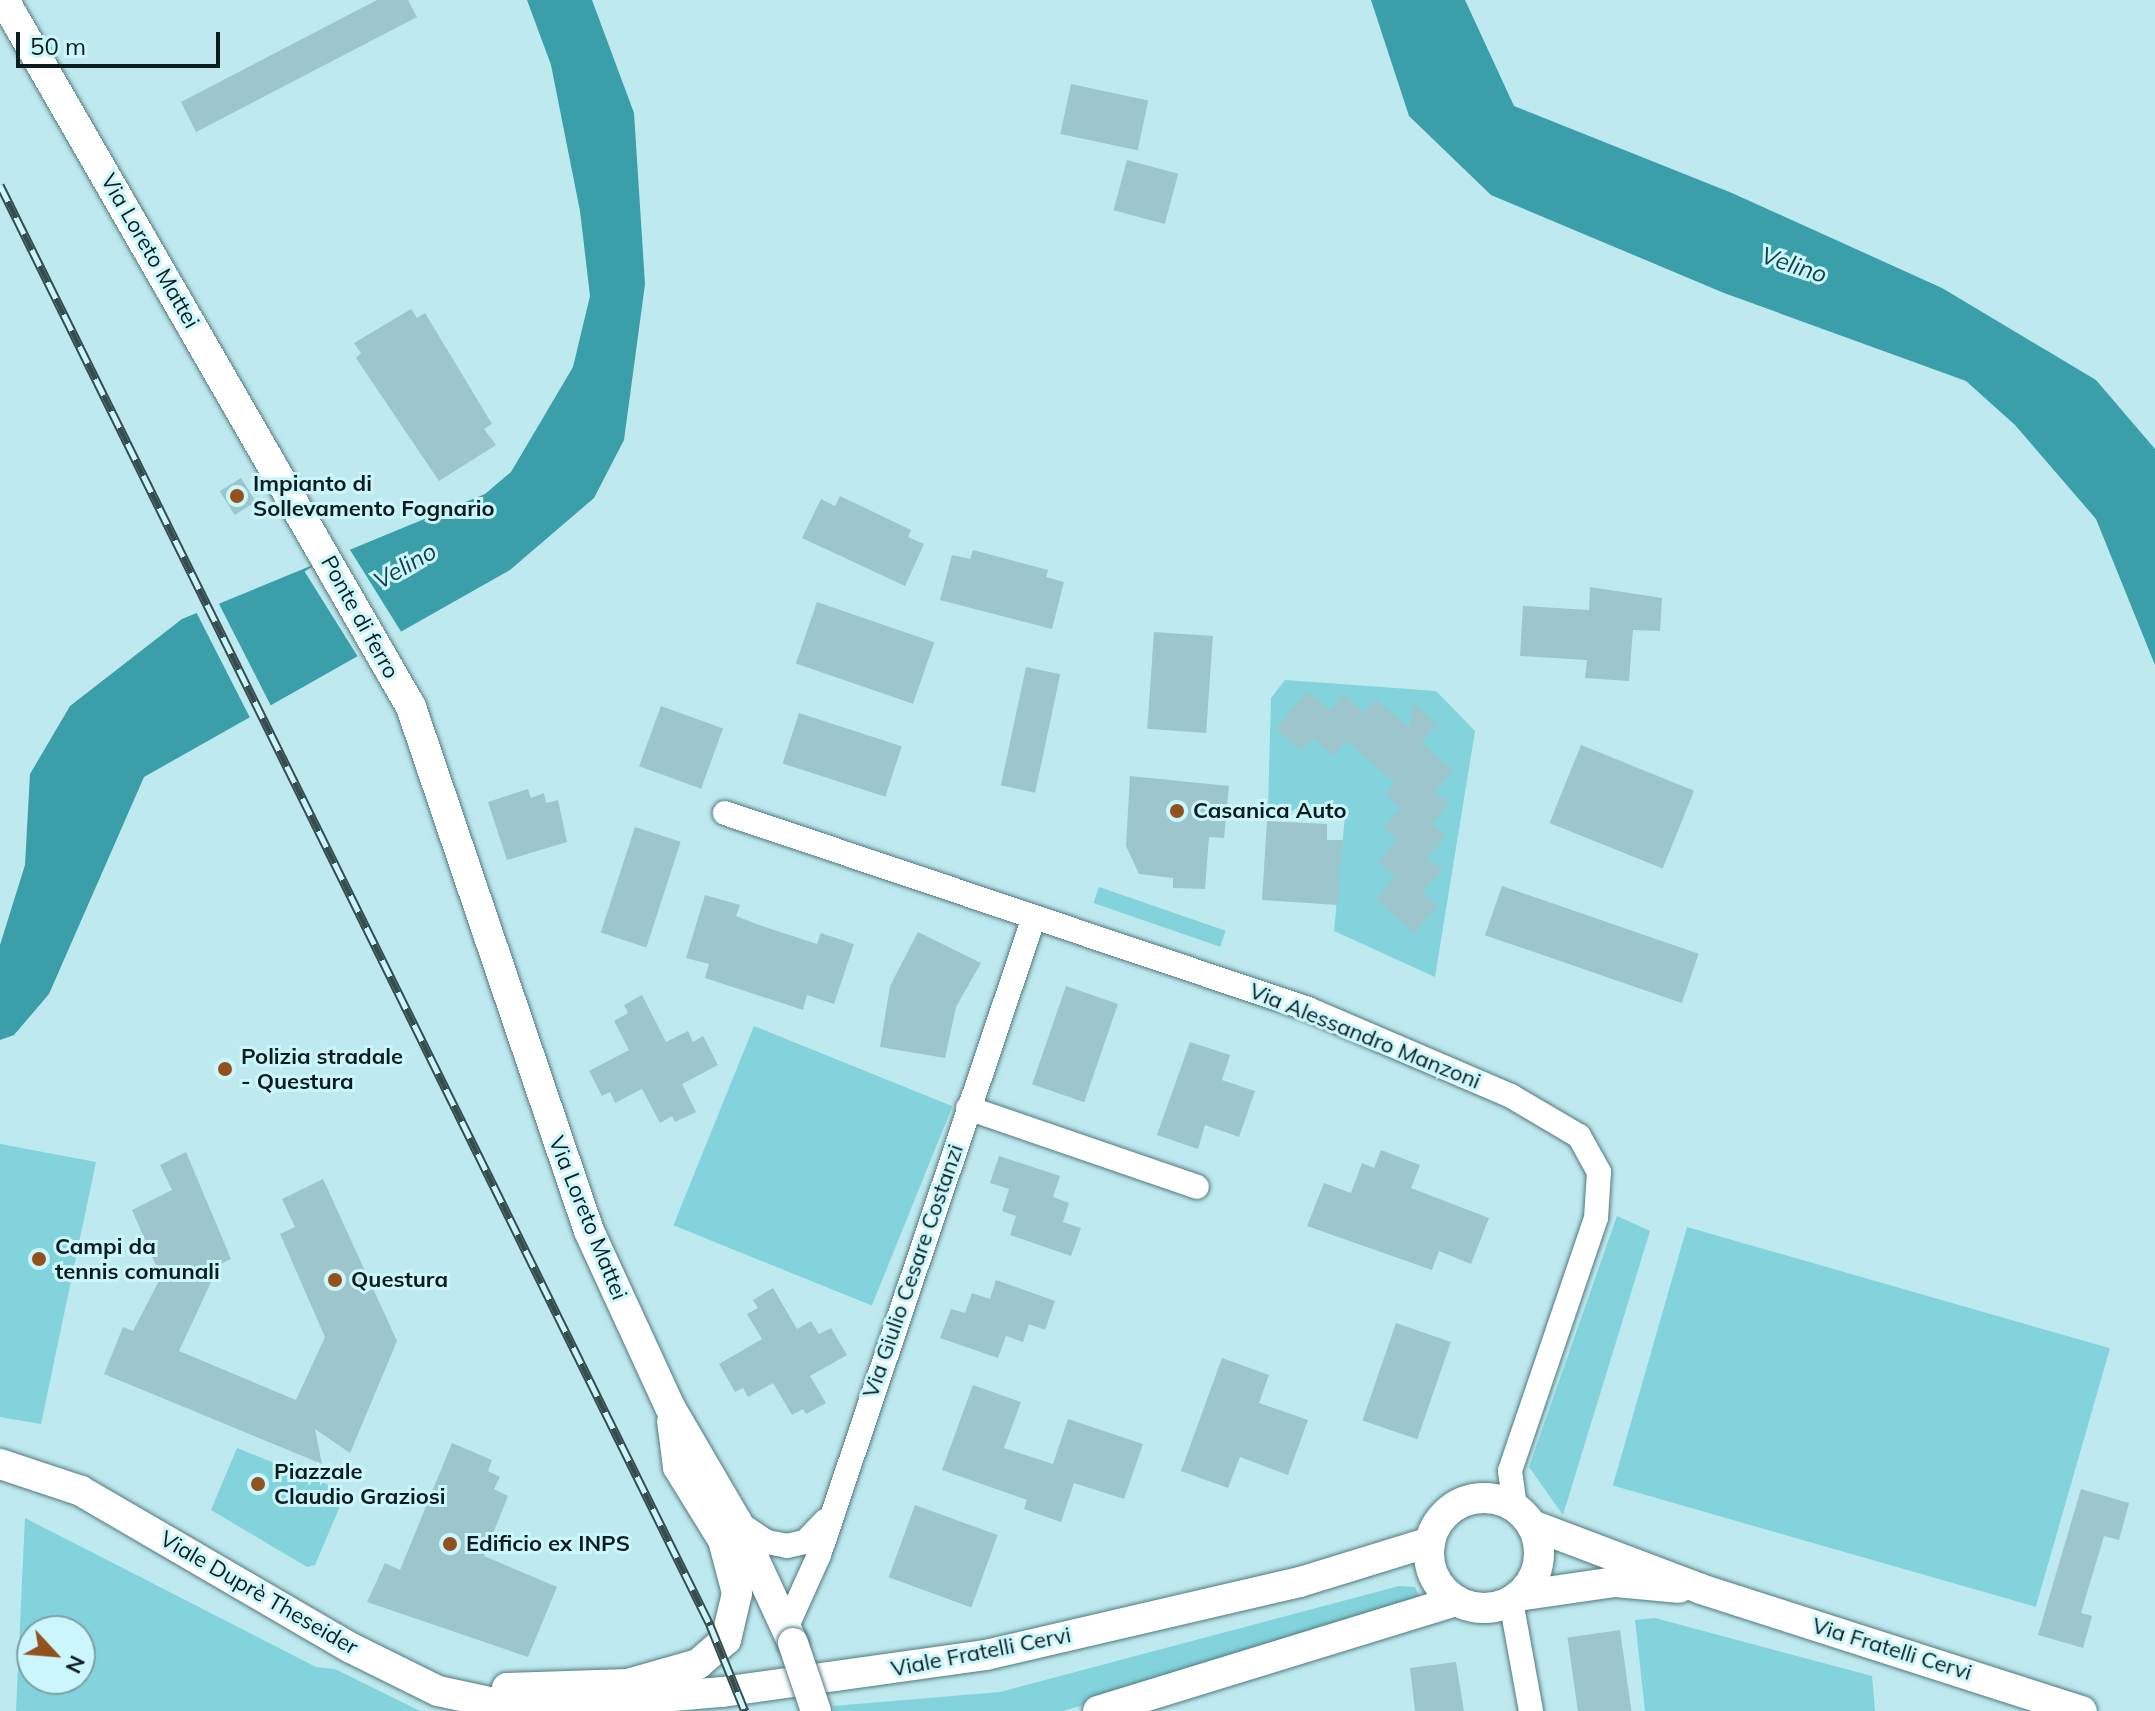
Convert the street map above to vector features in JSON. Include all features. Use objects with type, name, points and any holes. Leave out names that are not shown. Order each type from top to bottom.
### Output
[{"type":"street","name":"Via Loreto Mattei","points":[[4,0],[312,530]]},
{"type":"street","name":"Ponte di ferro","points":[[312,530],[408,704]]},
{"type":"street","name":"Via Loreto Mattei","points":[[408,704],[584,1217],[670,1407],[737,1522],[790,1635],[816,1711]]},
{"type":"street","name":"Via Alessandro Manzoni","points":[[725,813],[1033,920],[1308,1009],[1511,1096],[1579,1136],[1599,1172],[1596,1218],[1510,1471],[1524,1516]]},
{"type":"street","name":"Via Giulio Cesare Costanzi","points":[[737,1522],[767,1542],[787,1546],[805,1542],[831,1515],[1033,920]]},
{"type":"street","points":[[968,1108],[1197,1187]]},
{"type":"street","points":[[351,1648],[458,1682],[532,1690],[628,1684],[711,1655],[732,1629],[737,1593],[723,1540],[678,1467],[670,1407]]},
{"type":"street","name":"Viale Duprè Theseider","points":[[0,1464],[81,1491],[351,1648],[438,1691],[523,1710]]},
{"type":"street","points":[[1514,1599],[1474,1608],[1456,1601],[1434,1576],[1430,1542],[1448,1511],[1464,1502],[1499,1500],[1524,1516],[1539,1559],[1514,1599],[1531,1711]]},
{"type":"street","points":[[790,1635],[831,1515]]},
{"type":"street","name":"Via Fratelli Cervi","points":[[1524,1516],[1701,1589],[2082,1711]]},
{"type":"street","name":"Viale Fratelli Cervi","points":[[523,1710],[722,1692],[986,1655],[1300,1582],[1430,1542]]},
{"type":"street","name":"Via Fratelli Cervi","points":[[1514,1599],[1615,1582],[1701,1589]]},
{"type":"street","points":[[1098,1711],[1456,1601]]},
{"type":"shaded area","points":[[1285,680],[1436,691],[1475,731],[1435,977],[1334,931],[1345,816],[1268,808],[1271,698]]},
{"type":"shaded area","points":[[1099,887],[1226,931],[1220,947],[1093,903]]},
{"type":"shaded area","points":[[754,1026],[952,1106],[872,1306],[673,1225]]},
{"type":"shaded area","name":"Campi da tennis comunali","points":[[0,1144],[96,1162],[41,1424],[0,1417]]},
{"type":"shaded area","points":[[1617,1216],[1650,1231],[1563,1515],[1529,1467]]},
{"type":"shaded area","points":[[1687,1227],[2110,1348],[2036,1607],[1613,1486]]},
{"type":"shaded area","points":[[237,1448],[346,1492],[315,1565],[307,1567],[211,1510]]},
{"type":"shaded area","points":[[25,1518],[316,1667],[335,1669],[420,1711],[16,1711],[17,1695],[96,1695],[96,1615],[20,1615]]},
{"type":"shaded area","points":[[1399,1586],[1415,1587],[1423,1605],[1063,1711],[834,1711],[833,1706],[1000,1692]]},
{"type":"shaded area","points":[[1655,1618],[1872,1676],[1875,1711],[1645,1711],[1635,1620]]},
{"type":"water","name":"Velino","points":[[527,0],[592,0],[634,113],[645,284],[624,440],[594,498],[510,570],[144,777],[49,994],[14,1035],[0,1040],[0,945],[25,865],[30,774],[70,706],[182,619],[485,494],[511,472],[573,367],[590,296],[580,211],[551,65]]},
{"type":"water","name":"Velino","points":[[1371,0],[1465,0],[1514,106],[1732,193],[1942,288],[2096,380],[2155,449],[2155,665],[2096,519],[2015,425],[1966,381],[1724,293],[1491,195],[1409,116]]},
{"type":"pier","points":[[347,545],[405,637],[362,664],[305,571]]},
{"type":"pier","points":[[217,600],[273,710],[252,721],[196,611]]},
{"type":"building","points":[[377,0],[408,0],[417,17],[196,132],[181,102]]},
{"type":"building","points":[[1071,84],[1148,100],[1138,150],[1060,134]]},
{"type":"building","points":[[1127,160],[1178,174],[1165,224],[1114,210]]},
{"type":"building","points":[[411,309],[417,318],[425,313],[492,424],[484,429],[496,445],[439,481],[356,358],[361,353],[354,343]]},
{"type":"building","name":"Impianto di Sollevamento Fognario","points":[[241,478],[256,502],[235,515],[220,491]]},
{"type":"building","points":[[840,496],[911,530],[908,537],[924,544],[905,586],[802,538],[821,499],[835,506]]},
{"type":"building","points":[[973,550],[1048,570],[1046,577],[1064,582],[1052,629],[940,600],[952,555],[970,559]]},
{"type":"building","points":[[1590,587],[1662,598],[1660,631],[1633,630],[1629,681],[1585,678],[1587,660],[1520,656],[1523,606],[1589,610]]},
{"type":"building","points":[[817,602],[934,642],[913,704],[796,663]]},
{"type":"building","points":[[1154,632],[1213,636],[1206,733],[1147,729]]},
{"type":"building","points":[[1026,667],[1060,674],[1035,793],[1001,785]]},
{"type":"building","points":[[1308,691],[1330,710],[1344,694],[1364,713],[1376,699],[1410,728],[1412,702],[1437,724],[1421,742],[1453,771],[1435,791],[1449,804],[1432,824],[1446,836],[1428,858],[1442,870],[1423,892],[1438,906],[1414,933],[1376,899],[1395,877],[1378,862],[1397,840],[1383,828],[1400,808],[1384,794],[1395,783],[1347,741],[1334,756],[1313,738],[1301,751],[1276,728]]},
{"type":"building","points":[[661,706],[723,729],[701,789],[639,766]]},
{"type":"building","points":[[799,713],[902,746],[885,797],[783,763]]},
{"type":"building","points":[[1581,745],[1694,791],[1663,869],[1550,823]]},
{"type":"building","name":"Casanica Auto","points":[[1130,776],[1229,786],[1224,838],[1209,837],[1205,889],[1173,888],[1173,878],[1139,874],[1126,846]]},
{"type":"building","points":[[528,789],[531,798],[544,793],[546,803],[558,800],[567,842],[507,860],[488,802]]},
{"type":"building","points":[[1267,821],[1327,824],[1327,840],[1343,840],[1337,905],[1262,900]]},
{"type":"building","points":[[635,827],[681,842],[646,947],[601,933]]},
{"type":"building","points":[[1502,886],[1699,954],[1682,1003],[1485,935]]},
{"type":"building","points":[[705,895],[740,905],[736,916],[759,925],[817,944],[821,933],[854,944],[834,1004],[807,995],[803,1010],[705,978],[709,964],[686,958]]},
{"type":"building","points":[[918,932],[981,963],[956,1007],[945,1058],[880,1047],[890,986]]},
{"type":"building","points":[[1066,986],[1118,1004],[1084,1102],[1032,1084]]},
{"type":"building","points":[[642,995],[666,1042],[688,1031],[693,1042],[703,1036],[718,1065],[682,1084],[696,1112],[675,1122],[672,1116],[660,1123],[642,1089],[615,1103],[610,1092],[602,1096],[589,1071],[629,1050],[614,1021],[628,1013],[624,1005]]},
{"type":"building","points":[[1190,1042],[1230,1055],[1222,1080],[1255,1091],[1239,1137],[1205,1125],[1198,1149],[1157,1135]]},
{"type":"building","points":[[1381,1150],[1420,1165],[1411,1188],[1489,1218],[1471,1264],[1439,1251],[1432,1270],[1307,1226],[1324,1183],[1351,1193],[1362,1163],[1374,1168]]},
{"type":"building","name":"Questura","points":[[186,1152],[231,1259],[208,1270],[212,1280],[179,1351],[296,1400],[325,1337],[280,1234],[295,1227],[282,1199],[323,1179],[397,1341],[350,1453],[315,1429],[322,1464],[104,1374],[123,1327],[133,1331],[161,1277],[132,1210],[172,1190],[160,1165]]},
{"type":"building","points":[[999,1156],[1060,1176],[1053,1197],[1069,1203],[1063,1222],[1081,1228],[1071,1256],[1010,1235],[1016,1216],[1002,1211],[1009,1189],[990,1183]]},
{"type":"building","points":[[996,1280],[1055,1301],[1045,1330],[1029,1324],[1023,1342],[1006,1336],[998,1358],[940,1338],[951,1309],[965,1313],[972,1293],[990,1299]]},
{"type":"building","points":[[773,1288],[797,1329],[811,1321],[819,1334],[831,1328],[847,1355],[810,1376],[826,1403],[806,1414],[803,1409],[792,1415],[773,1383],[748,1397],[743,1388],[735,1392],[719,1364],[762,1339],[747,1314],[758,1308],[753,1300]]},
{"type":"building","points":[[1396,1323],[1451,1342],[1417,1439],[1362,1420]]},
{"type":"building","points":[[1222,1358],[1269,1375],[1259,1403],[1308,1420],[1288,1475],[1240,1457],[1228,1488],[1181,1471]]},
{"type":"building","points":[[973,1385],[1021,1402],[1004,1448],[1053,1464],[1068,1419],[1143,1444],[1124,1499],[1074,1483],[1061,1522],[1024,1509],[1027,1500],[942,1470]]},
{"type":"building","name":"Edificio ex INPS","points":[[452,1443],[492,1460],[488,1471],[500,1477],[494,1489],[508,1496],[484,1556],[557,1587],[528,1657],[367,1602],[385,1563],[400,1570]]},
{"type":"building","points":[[2081,1489],[2129,1503],[2119,1540],[2104,1536],[2081,1613],[2092,1616],[2083,1648],[2038,1635]]},
{"type":"building","points":[[915,1505],[998,1535],[971,1607],[889,1577]]},
{"type":"building","points":[[1620,1630],[1631,1711],[1578,1711],[1568,1637]]},
{"type":"building","points":[[1456,1662],[1464,1711],[1415,1711],[1410,1668]]},
{"type":"railway","points":[[0,185],[710,1625],[745,1711]]},
{"type":"place","name":"Impianto di Sollevamento Fognario","points":[[237,496]]},
{"type":"place","name":"Casanica Auto","points":[[1177,811]]},
{"type":"place","name":"Polizia stradale - Questura","points":[[225,1069]]},
{"type":"place","name":"Campi da tennis comunali","points":[[39,1259]]},
{"type":"place","name":"Questura","points":[[335,1280]]},
{"type":"place","name":"Piazzale Claudio Graziosi","points":[[258,1484]]},
{"type":"place","name":"Edificio ex INPS","points":[[450,1544]]}]
